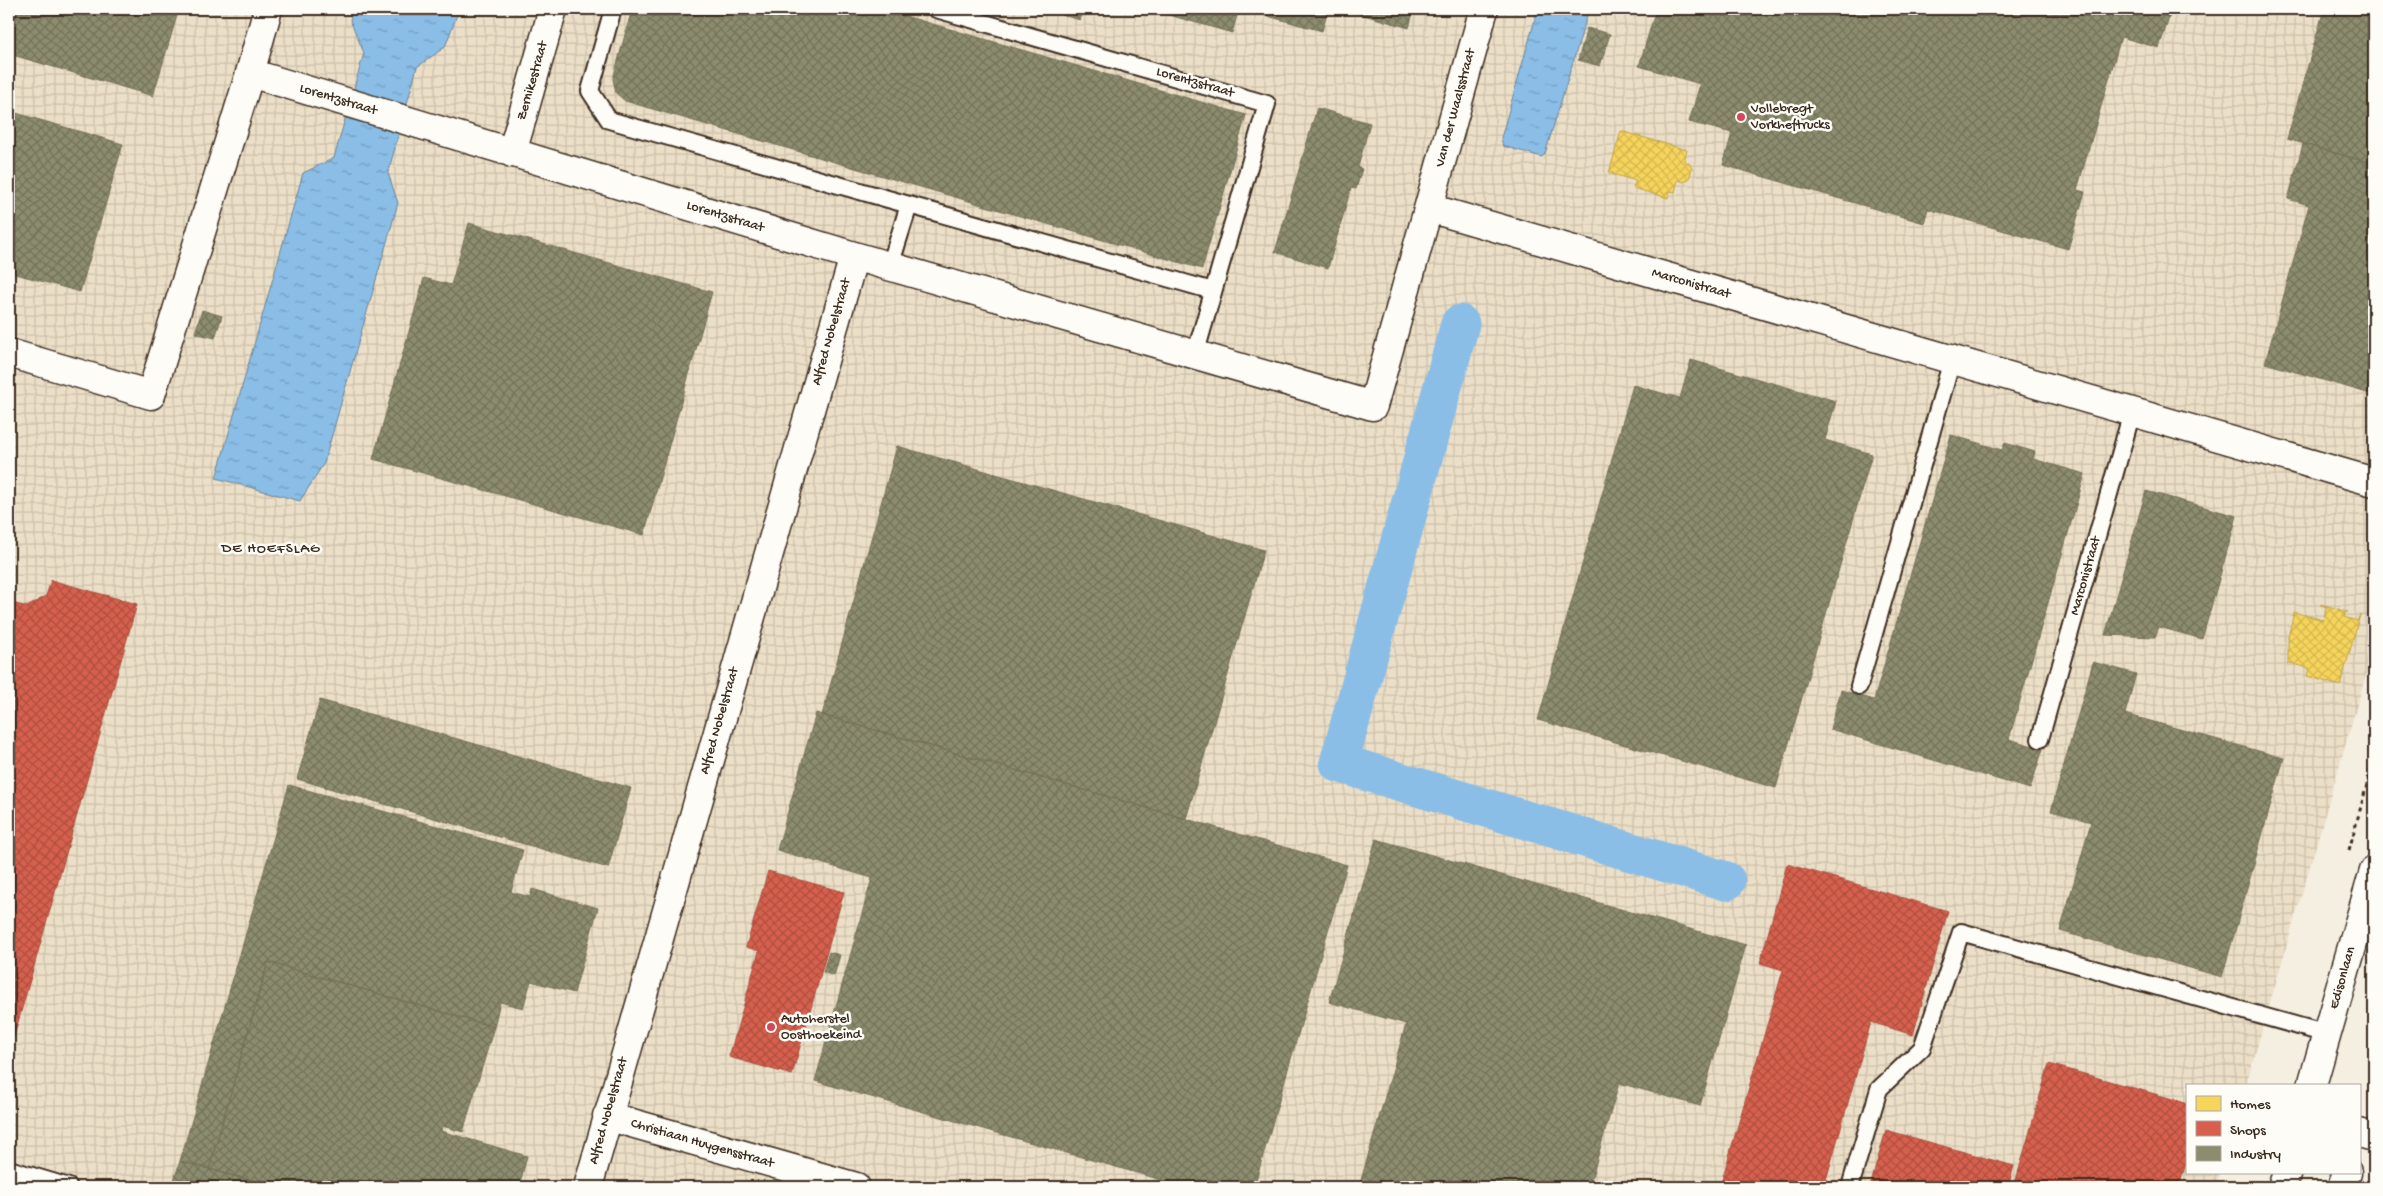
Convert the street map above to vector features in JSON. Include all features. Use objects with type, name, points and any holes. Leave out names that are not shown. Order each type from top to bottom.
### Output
[{"type":"street","points":[[9,353],[151,395],[268,9]]},
{"type":"street","name":"Zernikestraat","points":[[512,153],[553,9]]},
{"type":"street","name":"Van der Waalsstraat","points":[[1430,208],[1484,9]]},
{"type":"street","name":"Lorentzstraat","points":[[250,73],[854,256],[1373,406],[1430,208]]},
{"type":"street","name":"Marconistraat","points":[[1430,208],[2374,482]]},
{"type":"street","name":"Alfred Nobelstraat","points":[[588,1187],[854,256]]},
{"type":"street","name":"Edisonlaan","points":[[2312,1084],[2374,870]]},
{"type":"street","name":"Christiaan Huygensstraat","points":[[607,1116],[856,1187]]},
{"type":"street","points":[[2360,1132],[2374,1137]]},
{"type":"street","points":[[2282,1187],[2286,1174]]},
{"type":"street","points":[[2342,1187],[2346,1174]]},
{"type":"lane","points":[[613,9],[590,92],[609,120],[1213,291]]},
{"type":"lane","name":"Lorentzstraat","points":[[936,9],[1267,104],[1195,355]]},
{"type":"lane","points":[[890,266],[909,205]]},
{"type":"lane","points":[[1859,686],[1952,360]]},
{"type":"lane","name":"Marconistraat","points":[[2040,739],[2132,412]]},
{"type":"lane","points":[[1850,1187],[1879,1089],[1922,1048],[1961,932],[2327,1034]]},
{"type":"lane","points":[[9,1169],[69,1187]]},
{"type":"shaded area","points":[[9,9],[2374,9],[2374,647],[2246,1084],[2186,1084],[2186,1174],[2219,1174],[2216,1187],[9,1187]]},
{"type":"water","points":[[353,9],[459,9],[445,47],[417,67],[388,173],[398,203],[324,463],[300,501],[216,478],[303,173],[334,158],[364,53],[350,20]]},
{"type":"water","points":[[1538,9],[1589,9],[1545,154],[1542,157],[1503,146],[1501,138]]},
{"type":"building: Homes","points":[[1621,131],[1687,150],[1684,161],[1689,163],[1692,168],[1689,179],[1684,182],[1678,180],[1675,192],[1670,191],[1668,198],[1633,188],[1636,181],[1609,173]]},
{"type":"building: Homes","points":[[2321,604],[2348,612],[2345,612],[2344,617],[2357,621],[2360,615],[2340,686],[2307,676],[2309,668],[2290,663],[2288,665],[2288,637],[2294,612],[2323,620],[2327,607]]},
{"type":"building: Shops","points":[[51,580],[137,604],[9,1054],[9,602],[27,607],[46,596]]},
{"type":"building: Shops","points":[[1787,864],[1948,911],[1913,1035],[1871,1022],[1824,1187],[1720,1187],[1783,970],[1760,963]]},
{"type":"building: Shops","points":[[768,871],[844,892],[792,1075],[729,1057],[759,951],[746,947]]},
{"type":"building: Shops","points":[[2049,1064],[2186,1103],[2186,1163],[2179,1187],[2014,1187]]},
{"type":"building: Shops","points":[[1886,1130],[2014,1166],[2008,1187],[1870,1187]]},
{"type":"building: Industry","points":[[9,9],[179,9],[153,96],[9,54]]},
{"type":"building: Industry","points":[[632,9],[881,9],[1246,115],[1202,269],[625,101],[616,93],[613,79]]},
{"type":"building: Industry","points":[[1040,9],[1083,9],[1080,20]]},
{"type":"building: Industry","points":[[1148,9],[1239,9],[1232,33]]},
{"type":"building: Industry","points":[[1242,9],[1328,9],[1322,31]]},
{"type":"building: Industry","points":[[1343,9],[1414,9],[1409,28]]},
{"type":"building: Industry","points":[[1656,9],[2172,9],[2159,48],[2121,37],[2077,190],[2085,192],[2068,249],[1928,209],[1924,223],[1723,165],[1732,133],[1689,122],[1700,84],[1639,66]]},
{"type":"building: Industry","points":[[2324,9],[2374,9],[2374,164],[2287,139]]},
{"type":"building: Industry","points":[[1587,28],[1610,34],[1600,66],[1578,60]]},
{"type":"building: Industry","points":[[1317,108],[1370,123],[1358,167],[1362,169],[1356,189],[1351,188],[1328,268],[1275,252]]},
{"type":"building: Industry","points":[[9,111],[123,144],[80,292],[9,272]]},
{"type":"building: Industry","points":[[2303,144],[2374,164],[2374,395],[2265,363],[2309,205],[2288,199]]},
{"type":"building: Industry","points":[[469,223],[712,292],[644,535],[373,459],[424,278],[451,285]]},
{"type":"building: Industry","points":[[202,310],[222,316],[215,338],[195,333]]},
{"type":"building: Industry","points":[[1691,360],[1836,401],[1825,440],[1872,454],[1776,788],[1538,720],[1633,385],[1680,398]]},
{"type":"building: Industry","points":[[1951,435],[2002,450],[2005,443],[2035,452],[2033,459],[2085,474],[2009,739],[2043,749],[2030,789],[1830,729],[1841,690],[1874,700]]},
{"type":"building: Industry","points":[[897,446],[1264,550],[1186,819],[822,715]]},
{"type":"building: Industry","points":[[2146,491],[2237,516],[2202,639],[2159,627],[2155,637],[2105,635]]},
{"type":"building: Industry","points":[[2093,662],[2136,674],[2125,714],[2284,758],[2222,977],[2060,931],[2091,822],[2051,811]]},
{"type":"building: Industry","points":[[320,700],[631,788],[608,868],[297,779]]},
{"type":"building: Industry","points":[[816,713],[1347,865],[1254,1187],[1186,1187],[815,1081],[872,878],[777,850]]},
{"type":"building: Industry","points":[[289,785],[523,850],[511,892],[530,897],[532,889],[598,908],[574,993],[531,981],[523,1008],[500,1002],[494,1027],[268,962],[209,1169],[180,1161]]},
{"type":"building: Industry","points":[[1376,839],[1746,945],[1700,1106],[1619,1083],[1589,1187],[1359,1187],[1406,1024],[1329,1002]]},
{"type":"building: Industry","points":[[829,952],[840,955],[834,976],[823,972]]},
{"type":"building: Industry","points":[[268,962],[494,1027],[463,1132],[442,1126],[441,1131],[527,1156],[519,1187],[275,1187],[209,1169]]},
{"type":"building: Industry","points":[[180,1161],[209,1169],[275,1187],[172,1187]]},
{"type":"waterway","points":[[1460,324],[1339,763],[1726,881]]},
{"type":"place","name":"Vollebregt Vorkheftrucks","points":[[1741,117]]},
{"type":"place","name":"Autoherstel Oosthoekeind","points":[[771,1027]]},
{"type":"district","name":"DE HOEFSLAG","points":[[271,549]]}]
